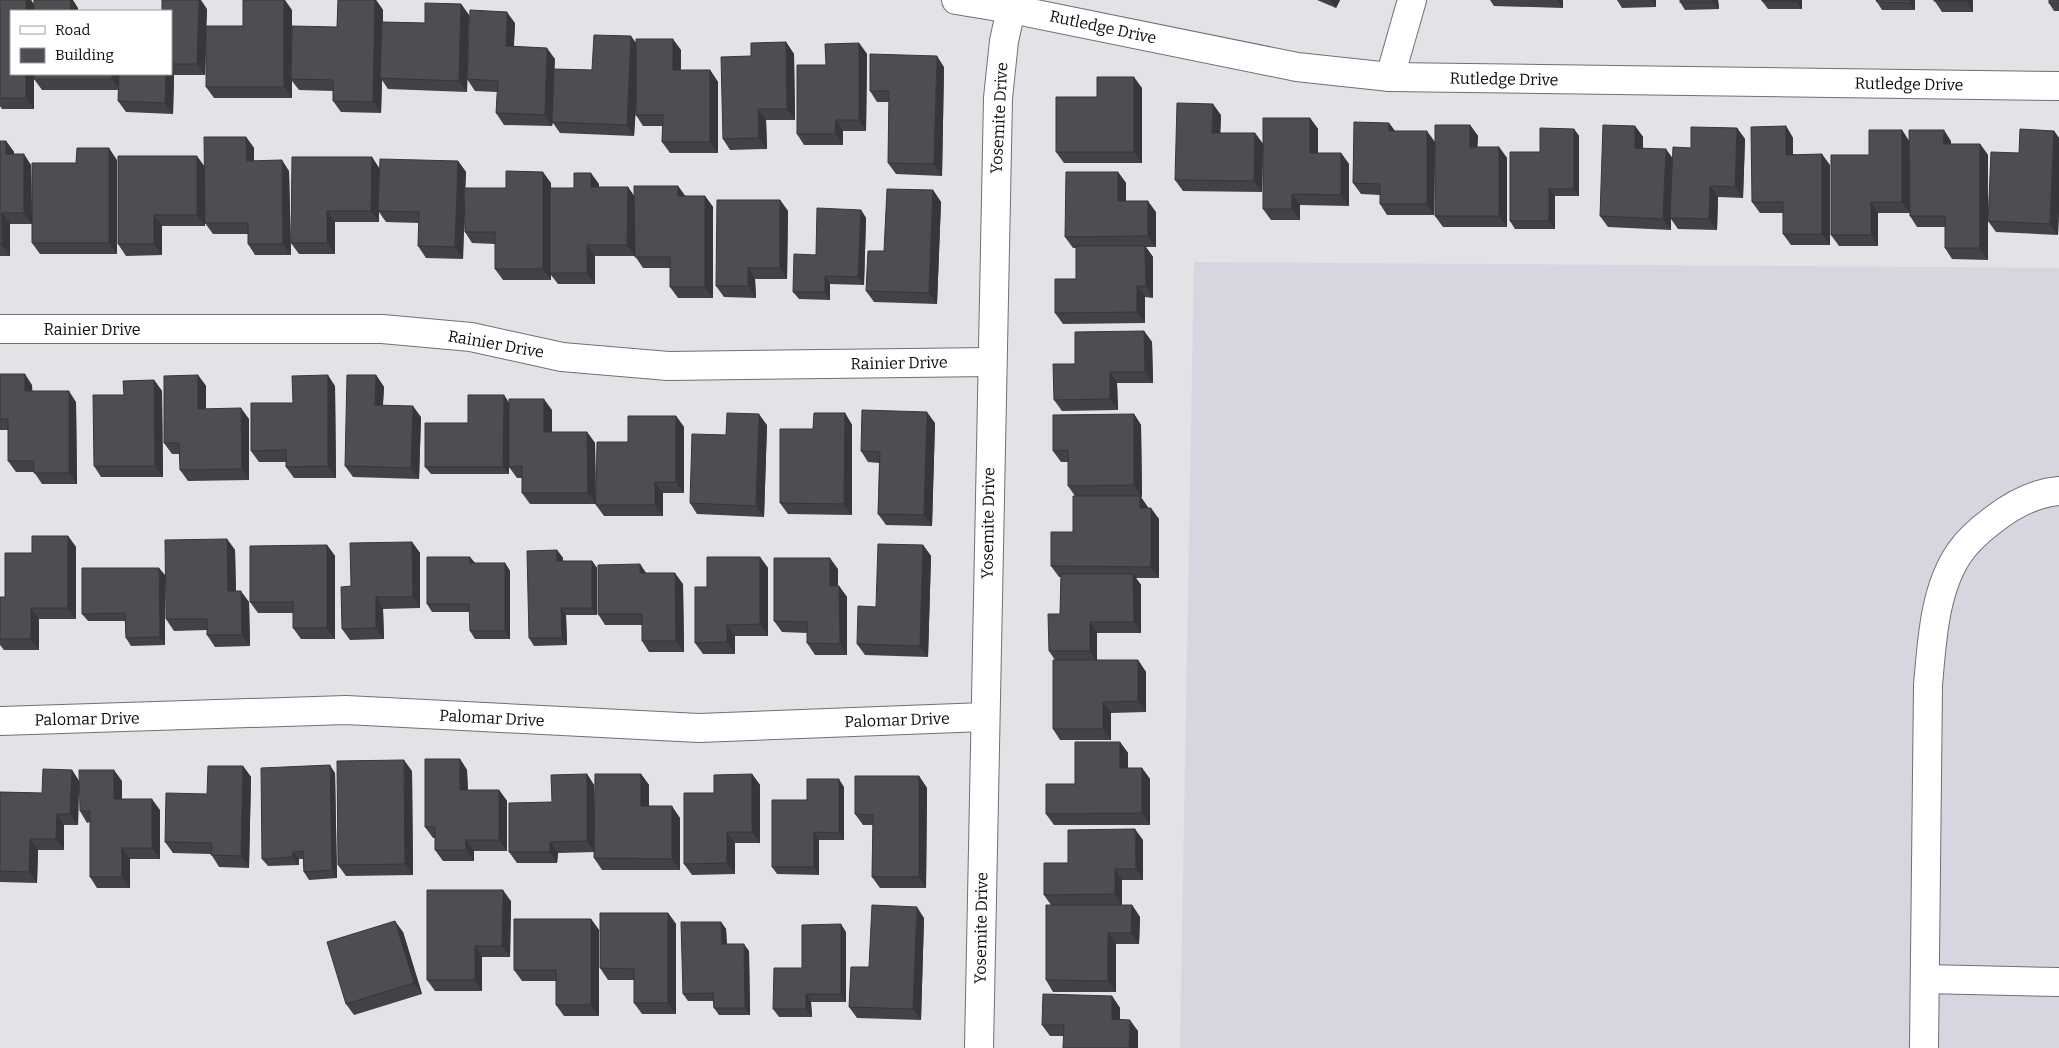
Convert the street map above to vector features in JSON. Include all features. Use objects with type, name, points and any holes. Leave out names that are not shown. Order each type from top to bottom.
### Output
[{"type":"street","name":"Rutledge Drive","points":[[956,0],[1012,4],[1297,67],[1390,77],[2059,86]]},
{"type":"street","points":[[1390,77],[1412,0]]},
{"type":"street","name":"Yosemite Drive","points":[[979,1048],[991,362],[998,98],[1004,41],[1012,4]]},
{"type":"street","name":"Rainier Drive","points":[[0,329],[382,329],[471,337],[562,357],[668,366],[991,362]]},
{"type":"street","points":[[1924,1048],[1928,685],[1933,634],[1944,585],[1959,552],[1978,531],[2002,512],[2027,498],[2059,491]]},
{"type":"street","name":"Palomar Drive","points":[[0,721],[346,710],[700,728],[984,717]]},
{"type":"street","points":[[1925,979],[2059,982]]},
{"type":"shaded area","points":[[1194,262],[2059,268],[2059,1048],[1180,1048]]},
{"type":"building","points":[[0,0],[26,0],[26,10],[10,10],[10,75],[26,75],[26,98],[0,98]]},
{"type":"building","points":[[34,0],[70,0],[71,10],[34,10]]},
{"type":"building","points":[[162,0],[199,0],[197,64],[172,64],[172,10],[162,10]]},
{"type":"building","points":[[243,0],[284,0],[284,87],[206,87],[206,26],[243,26]]},
{"type":"building","points":[[338,0],[375,0],[373,102],[333,101],[333,80],[291,79],[292,26],[337,27]]},
{"type":"building","points":[[1680,0],[1713,0],[1713,2],[1680,2]]},
{"type":"building","points":[[1796,0],[1796,1],[1762,1]]},
{"type":"building","points":[[1876,0],[1910,0],[1910,3],[1877,2]]},
{"type":"building","points":[[1966,0],[1966,1],[1934,1]]},
{"type":"building","points":[[2049,0],[2059,0],[2059,3],[2049,3]]},
{"type":"building","points":[[425,3],[461,4],[459,81],[380,78],[382,22],[425,23]]},
{"type":"building","points":[[470,10],[507,12],[506,46],[547,48],[545,115],[496,113],[498,81],[467,79]]},
{"type":"building","points":[[594,35],[631,36],[627,125],[552,122],[554,69],[592,70]]},
{"type":"building","points":[[636,39],[673,39],[673,70],[710,70],[710,142],[662,142],[663,115],[636,115]]},
{"type":"building","points":[[786,42],[787,109],[758,109],[759,138],[723,139],[721,57],[751,56],[751,43]]},
{"type":"building","points":[[859,43],[859,120],[836,120],[835,134],[797,134],[797,65],[826,65],[825,44]]},
{"type":"building","points":[[870,54],[937,56],[934,164],[888,163],[889,91],[870,91]]},
{"type":"building","points":[[34,75],[112,75],[112,79],[34,79]]},
{"type":"building","points":[[119,75],[166,75],[165,103],[118,101]]},
{"type":"building","points":[[1097,77],[1134,77],[1134,152],[1056,152],[1056,97],[1097,97]]},
{"type":"building","points":[[1177,103],[1213,104],[1212,133],[1255,133],[1254,181],[1175,180]]},
{"type":"building","points":[[1263,118],[1310,118],[1310,153],[1341,153],[1341,195],[1292,194],[1292,209],[1263,209]]},
{"type":"building","points":[[1354,122],[1389,123],[1389,131],[1427,131],[1427,204],[1380,204],[1380,184],[1353,183]]},
{"type":"building","points":[[1435,125],[1470,125],[1470,147],[1499,147],[1499,216],[1435,216]]},
{"type":"building","points":[[1603,125],[1635,126],[1635,148],[1666,149],[1663,219],[1600,216]]},
{"type":"building","points":[[1786,126],[1786,155],[1822,154],[1822,234],[1783,234],[1783,202],[1752,202],[1751,127]]},
{"type":"building","points":[[1691,127],[1737,128],[1735,187],[1710,186],[1709,219],[1670,218],[1673,147],[1691,148]]},
{"type":"building","points":[[1540,128],[1574,129],[1574,189],[1549,189],[1549,221],[1510,221],[1510,152],[1540,152]]},
{"type":"building","points":[[2020,129],[2054,131],[2050,224],[1988,221],[1991,152],[2019,153]]},
{"type":"building","points":[[1869,130],[1902,130],[1902,202],[1871,202],[1871,235],[1831,235],[1831,155],[1869,155]]},
{"type":"building","points":[[1909,130],[1944,130],[1943,144],[1980,144],[1980,248],[1945,248],[1945,216],[1910,216]]},
{"type":"building","points":[[204,137],[246,137],[247,161],[282,160],[283,244],[248,244],[248,223],[205,223]]},
{"type":"building","points":[[0,141],[6,141],[6,154],[24,154],[24,213],[2,213],[2,245],[0,245]]},
{"type":"building","points":[[77,148],[109,148],[109,243],[32,243],[32,163],[76,163]]},
{"type":"building","points":[[118,156],[197,156],[197,215],[154,215],[154,244],[118,244]]},
{"type":"building","points":[[292,157],[372,157],[371,211],[327,211],[327,243],[291,243]]},
{"type":"building","points":[[380,159],[458,161],[455,247],[418,246],[419,212],[378,211]]},
{"type":"building","points":[[506,171],[543,172],[543,269],[495,269],[495,232],[465,232],[464,188],[506,188]]},
{"type":"building","points":[[1066,172],[1118,172],[1118,201],[1148,201],[1148,236],[1065,237]]},
{"type":"building","points":[[574,173],[591,173],[591,187],[628,187],[627,245],[587,245],[587,273],[550,273],[550,188],[574,188]]},
{"type":"building","points":[[634,186],[678,186],[678,196],[705,196],[705,287],[670,287],[670,257],[635,257]]},
{"type":"building","points":[[887,189],[933,190],[929,293],[866,291],[868,251],[884,251]]},
{"type":"building","points":[[717,200],[780,200],[780,268],[748,268],[748,286],[716,286]]},
{"type":"building","points":[[817,208],[861,210],[858,277],[825,276],[825,292],[793,292],[794,254],[816,255]]},
{"type":"building","points":[[1076,246],[1145,246],[1146,286],[1137,286],[1137,312],[1055,313],[1055,279],[1076,279]]},
{"type":"building","points":[[1144,331],[1145,372],[1110,372],[1110,399],[1054,400],[1053,364],[1075,364],[1075,332]]},
{"type":"building","points":[[0,374],[25,374],[25,391],[69,391],[69,473],[34,473],[33,461],[8,461],[8,419],[0,419]]},
{"type":"building","points":[[198,375],[198,409],[241,408],[242,469],[180,470],[179,443],[164,443],[164,376]]},
{"type":"building","points":[[328,375],[328,466],[286,467],[286,450],[251,451],[251,403],[293,403],[292,376]]},
{"type":"building","points":[[347,375],[376,375],[375,405],[413,406],[411,468],[345,466]]},
{"type":"building","points":[[154,380],[155,466],[94,466],[93,395],[124,395],[123,381]]},
{"type":"building","points":[[468,395],[504,395],[503,467],[425,467],[425,423],[468,423]]},
{"type":"building","points":[[509,399],[544,399],[544,432],[587,432],[588,493],[522,493],[522,466],[509,467]]},
{"type":"building","points":[[862,410],[927,412],[924,515],[878,514],[880,452],[861,451]]},
{"type":"building","points":[[727,413],[759,414],[756,506],[690,503],[692,434],[726,435]]},
{"type":"building","points":[[814,413],[845,413],[844,504],[780,503],[780,429],[813,429]]},
{"type":"building","points":[[1134,414],[1134,485],[1068,486],[1068,450],[1053,451],[1053,415]]},
{"type":"building","points":[[628,416],[676,416],[676,482],[655,482],[655,505],[596,505],[597,442],[628,442]]},
{"type":"building","points":[[1073,496],[1140,496],[1140,508],[1151,508],[1151,567],[1051,566],[1051,532],[1073,532]]},
{"type":"building","points":[[32,536],[68,536],[68,608],[31,608],[31,639],[0,639],[0,597],[5,597],[5,553],[32,553]]},
{"type":"building","points":[[227,539],[228,591],[241,591],[242,635],[207,635],[207,619],[166,619],[165,540]]},
{"type":"building","points":[[412,542],[413,597],[376,597],[376,628],[342,629],[341,587],[351,586],[350,543]]},
{"type":"building","points":[[878,544],[923,545],[920,646],[857,644],[858,606],[876,607]]},
{"type":"building","points":[[327,545],[327,628],[293,628],[293,602],[250,602],[250,546]]},
{"type":"building","points":[[557,550],[557,561],[592,561],[592,608],[561,608],[562,638],[529,638],[527,551]]},
{"type":"building","points":[[427,557],[470,557],[470,563],[505,563],[505,631],[470,631],[469,604],[427,604]]},
{"type":"building","points":[[707,557],[760,557],[760,624],[727,625],[727,642],[695,643],[695,587],[707,587]]},
{"type":"building","points":[[774,558],[830,558],[830,586],[839,586],[840,644],[807,643],[807,622],[774,621]]},
{"type":"building","points":[[640,564],[640,573],[675,573],[676,641],[642,641],[642,614],[598,614],[598,565]]},
{"type":"building","points":[[82,568],[159,568],[160,637],[126,638],[125,613],[82,614]]},
{"type":"building","points":[[1061,574],[1133,574],[1134,622],[1090,622],[1090,651],[1049,651],[1048,614],[1060,614]]},
{"type":"building","points":[[1053,660],[1138,660],[1138,701],[1103,702],[1103,729],[1053,729]]},
{"type":"building","points":[[1075,742],[1120,742],[1120,768],[1142,768],[1142,813],[1046,814],[1046,784],[1075,784]]},
{"type":"building","points":[[425,759],[460,759],[460,790],[499,790],[499,840],[466,840],[466,850],[435,850],[435,827],[425,827]]},
{"type":"building","points":[[404,760],[405,864],[338,865],[337,761]]},
{"type":"building","points":[[330,765],[332,870],[304,872],[303,851],[293,852],[293,857],[262,859],[261,768]]},
{"type":"building","points":[[208,766],[243,766],[241,856],[211,855],[212,843],[165,842],[166,793],[207,794]]},
{"type":"building","points":[[43,769],[72,770],[70,814],[57,814],[56,839],[30,839],[29,872],[0,871],[0,792],[42,793]]},
{"type":"building","points":[[79,770],[114,770],[114,799],[152,799],[152,848],[122,848],[122,877],[90,877],[90,811],[80,811]]},
{"type":"building","points":[[587,774],[587,841],[550,842],[550,852],[509,852],[509,803],[552,802],[551,775]]},
{"type":"building","points":[[595,774],[641,774],[641,806],[672,806],[672,859],[594,858]]},
{"type":"building","points":[[752,774],[752,832],[727,832],[727,863],[684,864],[684,793],[714,793],[714,775]]},
{"type":"building","points":[[855,776],[919,776],[919,877],[872,877],[873,815],[855,814]]},
{"type":"building","points":[[807,779],[839,779],[839,833],[814,832],[814,867],[772,867],[772,800],[807,800]]},
{"type":"building","points":[[1135,829],[1136,869],[1115,869],[1115,894],[1044,895],[1044,863],[1068,863],[1068,830]]},
{"type":"building","points":[[427,890],[503,890],[502,946],[475,946],[475,980],[427,980]]},
{"type":"building","points":[[872,905],[917,907],[913,1009],[849,1007],[851,967],[869,967]]},
{"type":"building","points":[[1046,905],[1132,905],[1131,933],[1108,933],[1108,981],[1046,980]]},
{"type":"building","points":[[600,913],[668,913],[668,1003],[634,1003],[634,969],[600,968]]},
{"type":"building","points":[[514,919],[591,919],[591,1005],[556,1005],[556,970],[514,970]]},
{"type":"building","points":[[395,921],[414,983],[346,1004],[327,942]]},
{"type":"building","points":[[681,922],[721,922],[722,944],[744,944],[745,1008],[714,1008],[713,993],[683,994]]},
{"type":"building","points":[[841,924],[841,994],[806,994],[806,1009],[773,1009],[774,968],[802,968],[802,925]]},
{"type":"building","points":[[1043,994],[1112,996],[1112,1019],[1130,1020],[1129,1048],[1063,1048],[1064,1025],[1042,1025]]}]
